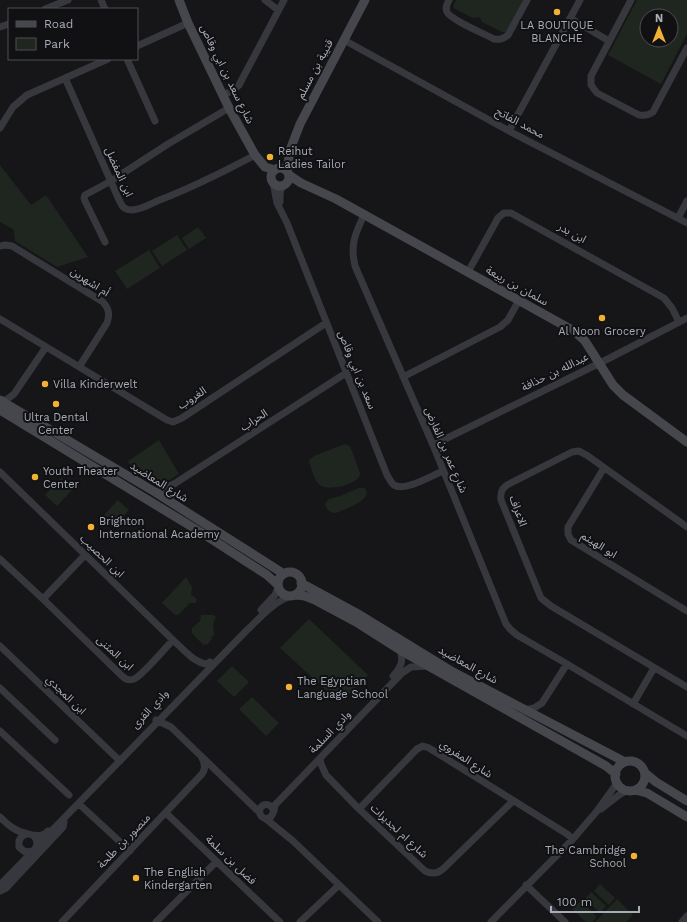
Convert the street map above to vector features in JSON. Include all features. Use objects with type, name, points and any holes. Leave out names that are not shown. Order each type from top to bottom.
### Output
[{"type":"street","points":[[48,8],[68,0]]},
{"type":"street","name":"شارع سعد بن ابي وقاص","points":[[179,0],[188,23],[229,108],[259,165],[273,182]]},
{"type":"street","points":[[265,0],[278,10]]},
{"type":"street","points":[[223,95],[232,91],[239,84],[284,0]]},
{"type":"street","name":"قتيبة بن مسلم","points":[[286,179],[290,150],[300,124],[365,0]]},
{"type":"street","points":[[449,0],[446,10],[452,17],[494,39],[502,39],[508,35],[527,0]]},
{"type":"street","points":[[510,130],[580,0]]},
{"type":"street","points":[[631,0],[592,76],[591,85],[596,93],[639,115],[647,116],[653,112],[687,48]]},
{"type":"street","points":[[570,18],[609,41]]},
{"type":"street","points":[[138,46],[188,23]]},
{"type":"street","name":"محمد الفاتح","points":[[344,40],[510,130],[687,223]]},
{"type":"street","points":[[0,128],[13,107],[27,95],[106,60]]},
{"type":"street","points":[[127,60],[154,120]]},
{"type":"street","name":"ابن المفضل","points":[[65,78],[111,182],[123,207],[127,210],[132,210],[196,185],[255,156]]},
{"type":"street","points":[[106,242],[84,198],[87,194],[111,182],[168,144],[229,108]]},
{"type":"street","name":"قتيبة بن مسلم","points":[[276,169],[290,150]]},
{"type":"street","name":"شارع سعد بن ابي وقاص","points":[[255,156],[265,167],[276,169]]},
{"type":"street","points":[[282,168],[286,179],[280,197],[282,212],[277,203],[272,177],[276,169],[282,168]]},
{"type":"street","points":[[273,182],[277,185],[286,179]]},
{"type":"street","name":"سلمان بن ربيعة","points":[[286,179],[307,186],[364,215],[579,335],[585,340],[613,385],[618,390],[687,442]]},
{"type":"street","points":[[678,218],[687,201]]},
{"type":"street","name":"سعد بن ابي وقاص","points":[[282,212],[387,475],[394,485],[401,487],[413,485],[443,470]]},
{"type":"street","name":"ابن بدر","points":[[468,272],[498,218],[504,213],[511,213],[664,298],[672,308],[678,322]]},
{"type":"street","name":"شارع عمر بن الفارض","points":[[364,215],[354,240],[353,258],[355,266],[433,445],[506,624],[516,634],[687,736]]},
{"type":"street","name":"أم اشهرين","points":[[0,246],[12,246],[103,302],[107,307],[109,317],[107,322],[79,368]]},
{"type":"street","points":[[403,377],[500,327],[508,320],[518,300]]},
{"type":"street","name":"عبدالله بن حذافة","points":[[433,445],[600,363],[687,318]]},
{"type":"street","name":"الغروب","points":[[0,319],[167,420],[177,421],[326,323]]},
{"type":"street","points":[[0,400],[6,400],[14,394],[46,347]]},
{"type":"street","name":"الحراب","points":[[154,492],[174,484],[346,372]]},
{"type":"street","points":[[14,394],[14,406],[16,410]]},
{"type":"street","name":"شارع المعاضيد","points":[[0,400],[154,492],[284,574]]},
{"type":"street","name":"شارع المعاضيد","points":[[2,412],[202,533],[267,574],[278,586]]},
{"type":"street","name":"الاعراف","points":[[687,527],[583,452],[576,450],[505,486],[501,493],[501,500],[541,598],[548,604],[687,687]]},
{"type":"street","name":"ابو الهيثم","points":[[604,468],[568,527],[568,534],[571,540],[687,611]]},
{"type":"street","name":"ابن الحصيب","points":[[0,472],[173,640],[202,664],[207,664],[210,662]]},
{"type":"street","points":[[171,503],[168,494],[174,484]]},
{"type":"street","points":[[43,599],[86,555]]},
{"type":"street","name":"ابن المثنى","points":[[0,559],[127,680],[134,679],[141,674],[173,640]]},
{"type":"street","points":[[289,572],[296,574],[300,578],[300,590],[293,596],[283,594],[278,586],[280,578],[284,574],[289,572]]},
{"type":"street","name":"شارع المعاضيد","points":[[301,583],[367,619],[453,672],[625,762]]},
{"type":"street","name":"وادي القرى","points":[[166,711],[197,675],[272,600],[278,586]]},
{"type":"street","name":"شارع المعاضيد","points":[[293,596],[305,596],[315,600],[356,622],[400,650],[606,766],[616,779]]},
{"type":"street","name":"وادي القرى","points":[[30,834],[38,836],[45,834],[269,609],[281,600],[293,596]]},
{"type":"street","name":"ابن المجدي","points":[[0,646],[118,760]]},
{"type":"street","name":"وادي السلمة","points":[[265,805],[277,797],[398,671],[402,666],[400,650]]},
{"type":"street","name":"ابن الحصيب","points":[[190,655],[200,667],[200,671],[197,675]]},
{"type":"street","points":[[524,710],[534,708],[542,703],[568,664]]},
{"type":"street","name":"وادي السلمة","points":[[273,812],[275,805],[308,769],[320,759],[402,673],[411,667],[422,665],[428,666]]},
{"type":"street","points":[[633,704],[654,668]]},
{"type":"street","points":[[0,688],[55,740]]},
{"type":"street","points":[[542,703],[542,712],[545,721]]},
{"type":"street","points":[[166,711],[173,723],[253,801],[272,806],[274,820],[293,841]]},
{"type":"street","points":[[157,720],[171,727],[260,813],[262,817],[266,818],[293,841],[378,922]]},
{"type":"street","points":[[0,731],[68,795]]},
{"type":"street","name":"شارع المفروي","points":[[359,809],[417,749],[423,746],[429,748],[573,839]]},
{"type":"street","points":[[202,758],[205,767],[202,774]]},
{"type":"street","points":[[320,759],[326,775]]},
{"type":"street","name":"وادي القرى","points":[[0,885],[79,804],[118,760]]},
{"type":"street","points":[[491,922],[573,839],[597,811],[616,779],[619,767],[625,762],[631,761],[638,763],[645,773],[687,801]]},
{"type":"street","points":[[308,769],[318,771],[326,775]]},
{"type":"street","points":[[597,811],[604,808],[619,795],[643,784],[645,773]]},
{"type":"street","points":[[202,774],[219,774]]},
{"type":"street","name":"منصور بن طلحة","points":[[62,922],[202,774]]},
{"type":"street","name":"شارع ام لجديرات","points":[[326,775],[359,809],[425,871],[433,873],[437,873],[443,869],[513,801]]},
{"type":"street","points":[[616,779],[622,788],[647,793],[687,817]]},
{"type":"street","points":[[79,804],[130,851]]},
{"type":"street","points":[[260,813],[260,808],[265,805]]},
{"type":"street","points":[[266,818],[271,817],[273,812]]},
{"type":"street","name":"فضل بن سلمة","points":[[166,813],[280,922]]},
{"type":"street","points":[[0,817],[10,827],[19,846],[25,852],[34,849],[37,840],[30,834],[23,833],[10,827]]},
{"type":"street","name":"وادي القرى","points":[[0,891],[6,888],[63,827],[65,818]]},
{"type":"street","points":[[19,846],[21,836],[30,834]]},
{"type":"street","name":"وادي القرى","points":[[16,868],[19,861],[19,846]]},
{"type":"street","points":[[156,922],[216,862]]},
{"type":"street","points":[[300,922],[340,885]]},
{"type":"street","points":[[526,885],[565,922]]},
{"type":"street","points":[[682,922],[687,916]]},
{"type":"green space","points":[[456,0],[523,0],[506,32],[502,32],[482,22],[479,17],[473,18],[455,9],[453,6]]},
{"type":"green space","points":[[637,0],[687,0],[687,34],[661,84],[608,55]]},
{"type":"green space","points":[[0,165],[31,205],[46,195],[88,257],[57,267],[15,241],[14,230],[0,222]]},
{"type":"green space","points":[[198,227],[206,238],[189,249],[182,238]]},
{"type":"green space","points":[[177,235],[187,250],[162,266],[152,251]]},
{"type":"green space","points":[[149,250],[160,268],[127,289],[115,271]]},
{"type":"green space","points":[[159,440],[179,474],[166,481],[151,478],[127,462]]},
{"type":"green space","points":[[345,444],[350,446],[360,473],[359,477],[343,486],[330,488],[320,485],[315,478],[309,460],[314,456]]},
{"type":"green space","points":[[61,478],[73,489],[57,506],[45,495]]},
{"type":"green space","points":[[359,488],[365,488],[367,492],[366,496],[357,504],[336,513],[329,511],[325,504],[329,499]]},
{"type":"green space","points":[[118,500],[129,510],[113,527],[102,517]]},
{"type":"green space","points":[[186,577],[192,587],[191,595],[196,598],[197,601],[195,603],[190,603],[178,615],[175,615],[162,603]]},
{"type":"green space","points":[[201,615],[213,615],[216,617],[213,624],[214,635],[207,645],[205,644],[204,646],[192,633],[192,628],[200,621]]},
{"type":"green space","points":[[309,619],[368,675],[340,703],[280,648]]},
{"type":"green space","points":[[232,666],[249,682],[234,697],[217,681]]},
{"type":"green space","points":[[252,697],[279,723],[266,736],[239,709]]},
{"type":"green space","points":[[600,884],[615,898],[609,905],[594,891]]},
{"type":"green space","points":[[591,892],[606,906],[600,913],[585,899]]},
{"type":"green space","points":[[617,899],[633,915],[626,922],[595,922]]},
{"type":"green space","points":[[581,901],[597,917],[592,922],[586,922],[572,909]]},
{"type":"place","name":"LA BOUTIQUE BLANCHE","points":[[557,12]]},
{"type":"place","name":"Reihut Ladies Tailor","points":[[270,157]]},
{"type":"place","name":"Al Noon Grocery","points":[[602,318]]},
{"type":"place","name":"Villa Kinderwelt","points":[[45,384]]},
{"type":"place","name":"Ultra Dental Center","points":[[56,404]]},
{"type":"place","name":"Youth Theater Center","points":[[35,477]]},
{"type":"place","name":"Brighton International Academy","points":[[91,527]]},
{"type":"place","name":"The Egyptian Language School","points":[[289,687]]},
{"type":"place","name":"The Cambridge School","points":[[634,856]]},
{"type":"place","name":"The English Kindergarten","points":[[136,878]]}]
